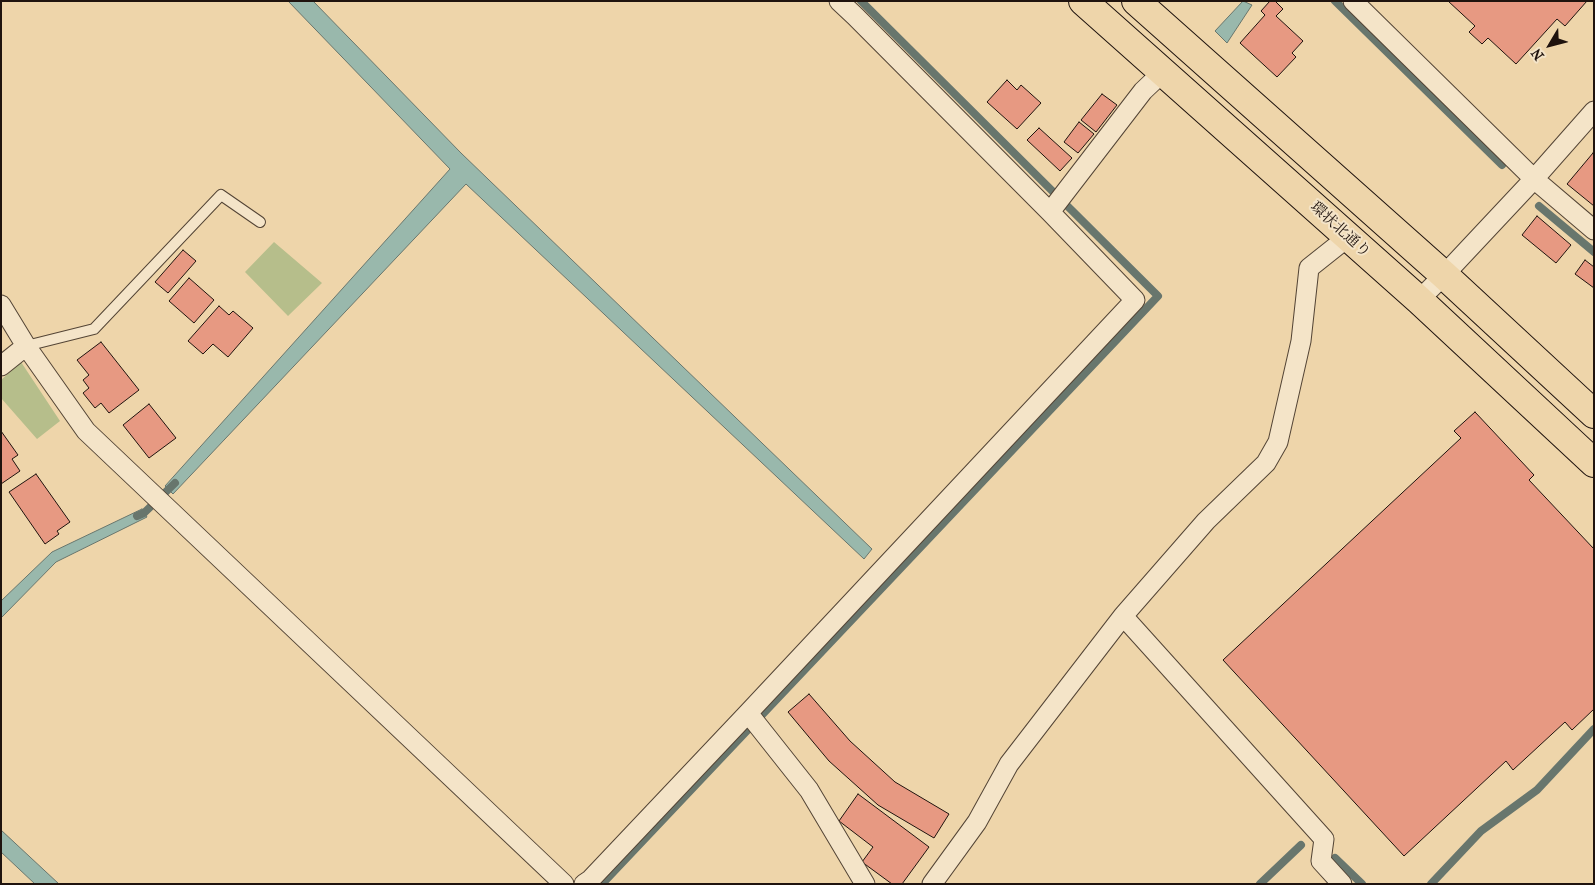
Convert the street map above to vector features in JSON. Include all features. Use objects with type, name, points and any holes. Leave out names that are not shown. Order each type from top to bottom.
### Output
[{"type":"highway","name":"環状北通り","points":[[1082,1],[1418,300],[1594,463]]},
{"type":"highway","points":[[1136,1],[1444,275],[1594,414]]},
{"type":"street","points":[[584,884],[596,874],[748,713],[1135,300],[1050,212],[838,1]]},
{"type":"street","points":[[1353,1],[1534,179],[1594,230]]},
{"type":"street","points":[[1050,212],[1143,91],[1163,72]]},
{"type":"street","points":[[1418,300],[1534,179],[1594,111]]},
{"type":"street","points":[[932,884],[977,822],[1009,764],[1123,616],[1206,521],[1266,463],[1278,442],[1301,341],[1309,268],[1348,237]]},
{"type":"street","points":[[1,305],[26,346],[86,431],[564,884]]},
{"type":"street","points":[[1,366],[26,346]]},
{"type":"street","points":[[1123,616],[1324,839],[1321,861],[1342,884]]},
{"type":"street","points":[[748,713],[809,790],[865,884]]},
{"type":"lane","points":[[26,346],[94,329],[221,196],[260,222]]},
{"type":"green space","points":[[274,242],[322,283],[288,316],[245,272]]},
{"type":"green space","points":[[21,362],[60,421],[37,439],[1,398],[1,380]]},
{"type":"shaded area","points":[[288,1],[313,1],[461,153],[872,549],[864,559],[466,184],[173,494],[165,486],[450,169]]},
{"type":"shaded area","points":[[1243,1],[1252,5],[1227,43],[1215,31]]},
{"type":"shaded area","points":[[142,509],[147,517],[56,562],[1,618],[1,601],[52,552]]},
{"type":"shaded area","points":[[1,830],[59,884],[35,884],[1,852]]},
{"type":"building","points":[[1270,1],[1275,1],[1283,9],[1276,16],[1303,41],[1292,53],[1296,57],[1277,77],[1240,43],[1265,15],[1261,11]]},
{"type":"building","points":[[1448,1],[1587,1],[1565,26],[1557,19],[1516,64],[1488,38],[1482,44],[1469,32],[1475,26]]},
{"type":"building","points":[[1007,80],[1017,90],[1021,85],[1041,103],[1017,129],[987,102]]},
{"type":"building","points":[[1102,94],[1117,105],[1096,132],[1081,120]]},
{"type":"building","points":[[1079,122],[1094,134],[1078,153],[1064,142]]},
{"type":"building","points":[[1039,128],[1072,158],[1060,171],[1027,140]]},
{"type":"building","points":[[1594,154],[1594,206],[1567,184]]},
{"type":"building","points":[[1537,216],[1571,245],[1556,263],[1522,235]]},
{"type":"building","points":[[183,250],[196,261],[168,293],[155,282]]},
{"type":"building","points":[[1585,260],[1594,267],[1594,288],[1575,274]]},
{"type":"building","points":[[189,278],[214,300],[194,323],[169,301]]},
{"type":"building","points":[[219,306],[229,315],[233,311],[253,328],[228,357],[213,344],[203,354],[188,341]]},
{"type":"building","points":[[101,342],[139,390],[109,413],[101,403],[95,408],[83,393],[89,388],[83,380],[89,375],[77,360]]},
{"type":"building","points":[[149,404],[176,438],[149,458],[123,425]]},
{"type":"building","points":[[1475,412],[1534,475],[1529,480],[1594,549],[1594,709],[1572,730],[1565,722],[1513,770],[1506,761],[1404,856],[1223,660],[1461,438],[1454,431]]},
{"type":"building","points":[[1,431],[18,455],[12,459],[20,471],[1,484]]},
{"type":"building","points":[[36,474],[70,522],[57,531],[59,534],[45,544],[9,492]]},
{"type":"building","points":[[809,694],[850,741],[895,782],[949,814],[934,838],[878,805],[829,761],[788,712]]},
{"type":"building","points":[[858,794],[929,847],[902,884],[892,884],[862,862],[873,847],[839,821]]},
{"type":"waterway","points":[[602,884],[1158,296],[861,1]]},
{"type":"waterway","points":[[1335,1],[1502,165]]},
{"type":"waterway","points":[[1539,206],[1594,252]]},
{"type":"waterway","points":[[137,516],[144,513],[175,483]]},
{"type":"waterway","points":[[1431,884],[1481,831],[1537,790],[1594,729]]},
{"type":"waterway","points":[[1260,884],[1301,845]]},
{"type":"waterway","points":[[1335,858],[1362,884]]}]
